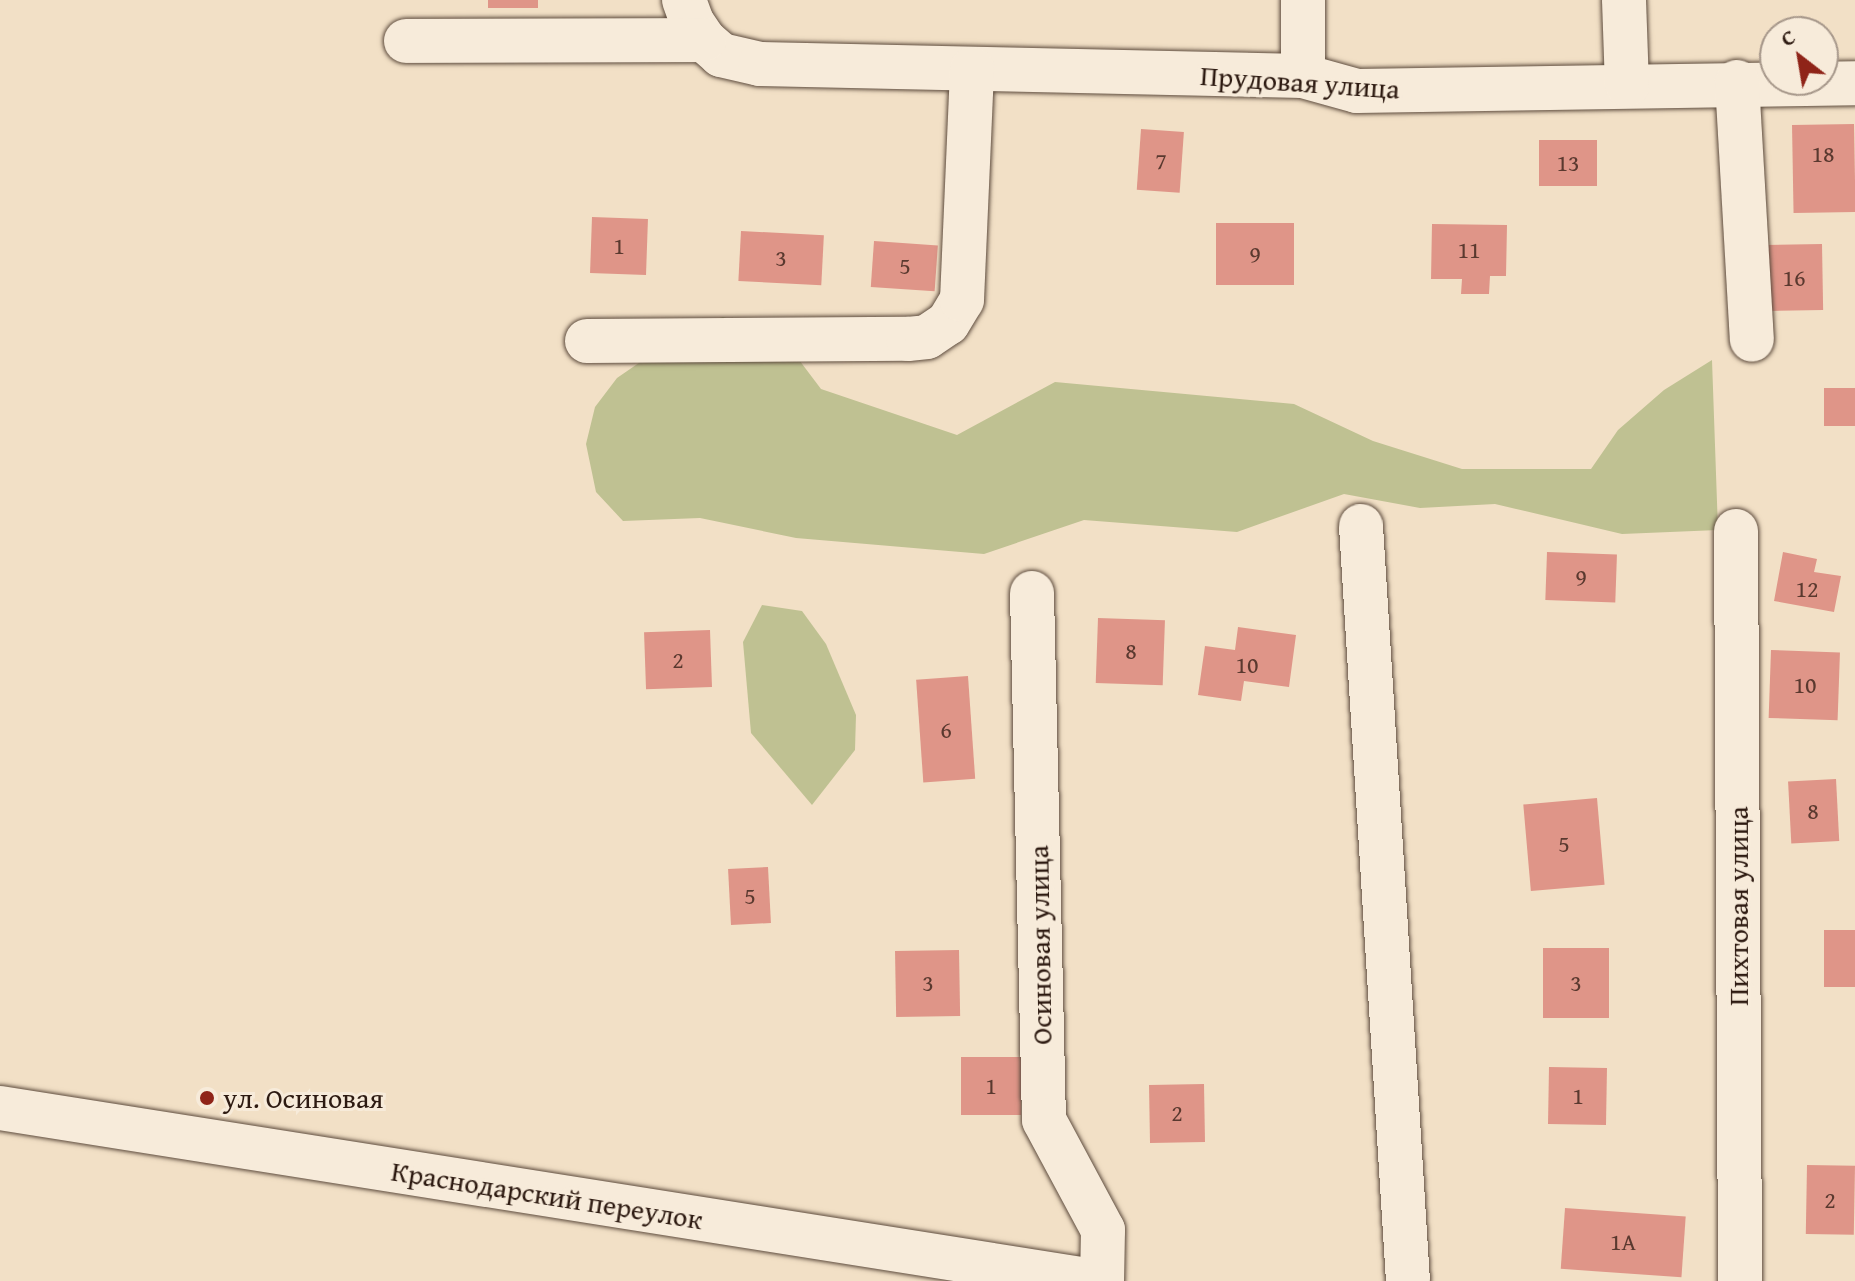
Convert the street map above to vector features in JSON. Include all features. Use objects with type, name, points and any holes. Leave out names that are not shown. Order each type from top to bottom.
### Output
[{"type":"street","points":[[684,0],[692,22],[704,40]]},
{"type":"street","points":[[1303,0],[1303,76]]},
{"type":"street","points":[[1624,0],[1627,85]]},
{"type":"street","points":[[406,41],[704,40]]},
{"type":"street","name":"Прудовая улица","points":[[704,40],[721,55],[760,64],[1303,76],[1357,91],[1737,82],[1855,83]]},
{"type":"street","points":[[587,341],[908,339],[927,337],[948,323],[962,300],[972,69]]},
{"type":"street","points":[[1737,82],[1752,340]]},
{"type":"street","points":[[1361,526],[1408,1281]]},
{"type":"street","name":"Пихтовая улица","points":[[1736,531],[1740,1281]]},
{"type":"street","name":"Осиновая улица","points":[[1032,593],[1044,1120],[1103,1230],[1102,1281]]},
{"type":"street","name":"Краснодарский переулок","points":[[0,1108],[1093,1281]]},
{"type":"green space","points":[[723,317],[778,332],[821,389],[957,435],[1055,382],[1294,404],[1373,441],[1462,469],[1591,469],[1618,430],[1664,390],[1712,360],[1718,530],[1622,534],[1495,504],[1420,508],[1344,494],[1237,532],[1084,520],[984,554],[796,538],[700,518],[623,521],[596,492],[586,444],[595,407],[617,378],[694,325]]},
{"type":"green space","points":[[762,605],[802,611],[826,644],[856,715],[855,750],[812,805],[751,733],[743,642]]},
{"type":"building","points":[[488,0],[538,0],[538,8],[488,8]]},
{"type":"building","points":[[1854,124],[1855,212],[1794,213],[1792,125]]},
{"type":"building","points":[[1141,129],[1184,132],[1180,193],[1137,190]]},
{"type":"building","points":[[1539,140],[1597,140],[1597,186],[1539,186]]},
{"type":"building","points":[[592,217],[648,219],[646,275],[590,273]]},
{"type":"building","points":[[1216,223],[1294,223],[1294,285],[1216,285]]},
{"type":"building","points":[[1432,224],[1507,225],[1506,276],[1490,276],[1489,294],[1461,294],[1462,279],[1431,279]]},
{"type":"building","points":[[741,231],[824,235],[821,285],[738,281]]},
{"type":"building","points":[[874,241],[938,245],[935,291],[871,287]]},
{"type":"building","points":[[1822,244],[1823,310],[1767,311],[1766,245]]},
{"type":"building","points":[[1824,388],[1855,388],[1855,426],[1824,426]]},
{"type":"building","points":[[1547,552],[1617,554],[1615,602],[1545,600]]},
{"type":"building","points":[[1783,552],[1817,559],[1814,572],[1841,576],[1834,612],[1774,601]]},
{"type":"building","points":[[1098,618],[1165,620],[1163,685],[1096,683]]},
{"type":"building","points":[[1238,627],[1296,635],[1289,687],[1244,681],[1241,701],[1198,695],[1205,646],[1235,650]]},
{"type":"building","points":[[710,630],[712,687],[646,689],[644,632]]},
{"type":"building","points":[[1771,650],[1840,652],[1838,720],[1769,718]]},
{"type":"building","points":[[968,676],[975,779],[923,782],[916,680]]},
{"type":"building","points":[[1836,779],[1839,841],[1791,843],[1788,782]]},
{"type":"building","points":[[1597,798],[1605,885],[1531,891],[1523,804]]},
{"type":"building","points":[[768,867],[771,923],[731,925],[728,869]]},
{"type":"building","points":[[1824,930],[1855,930],[1855,987],[1824,987]]},
{"type":"building","points":[[1543,948],[1609,948],[1609,1018],[1543,1018]]},
{"type":"building","points":[[959,950],[960,1016],[896,1017],[895,951]]},
{"type":"building","points":[[961,1057],[1021,1057],[1021,1115],[961,1115]]},
{"type":"building","points":[[1549,1067],[1607,1068],[1606,1125],[1548,1124]]},
{"type":"building","points":[[1204,1084],[1205,1142],[1150,1143],[1149,1085]]},
{"type":"building","points":[[1807,1165],[1855,1166],[1854,1235],[1806,1234]]},
{"type":"building","points":[[1565,1208],[1686,1216],[1681,1277],[1561,1269]]},
{"type":"place","name":"ул. Осиновая","points":[[207,1098]]}]
